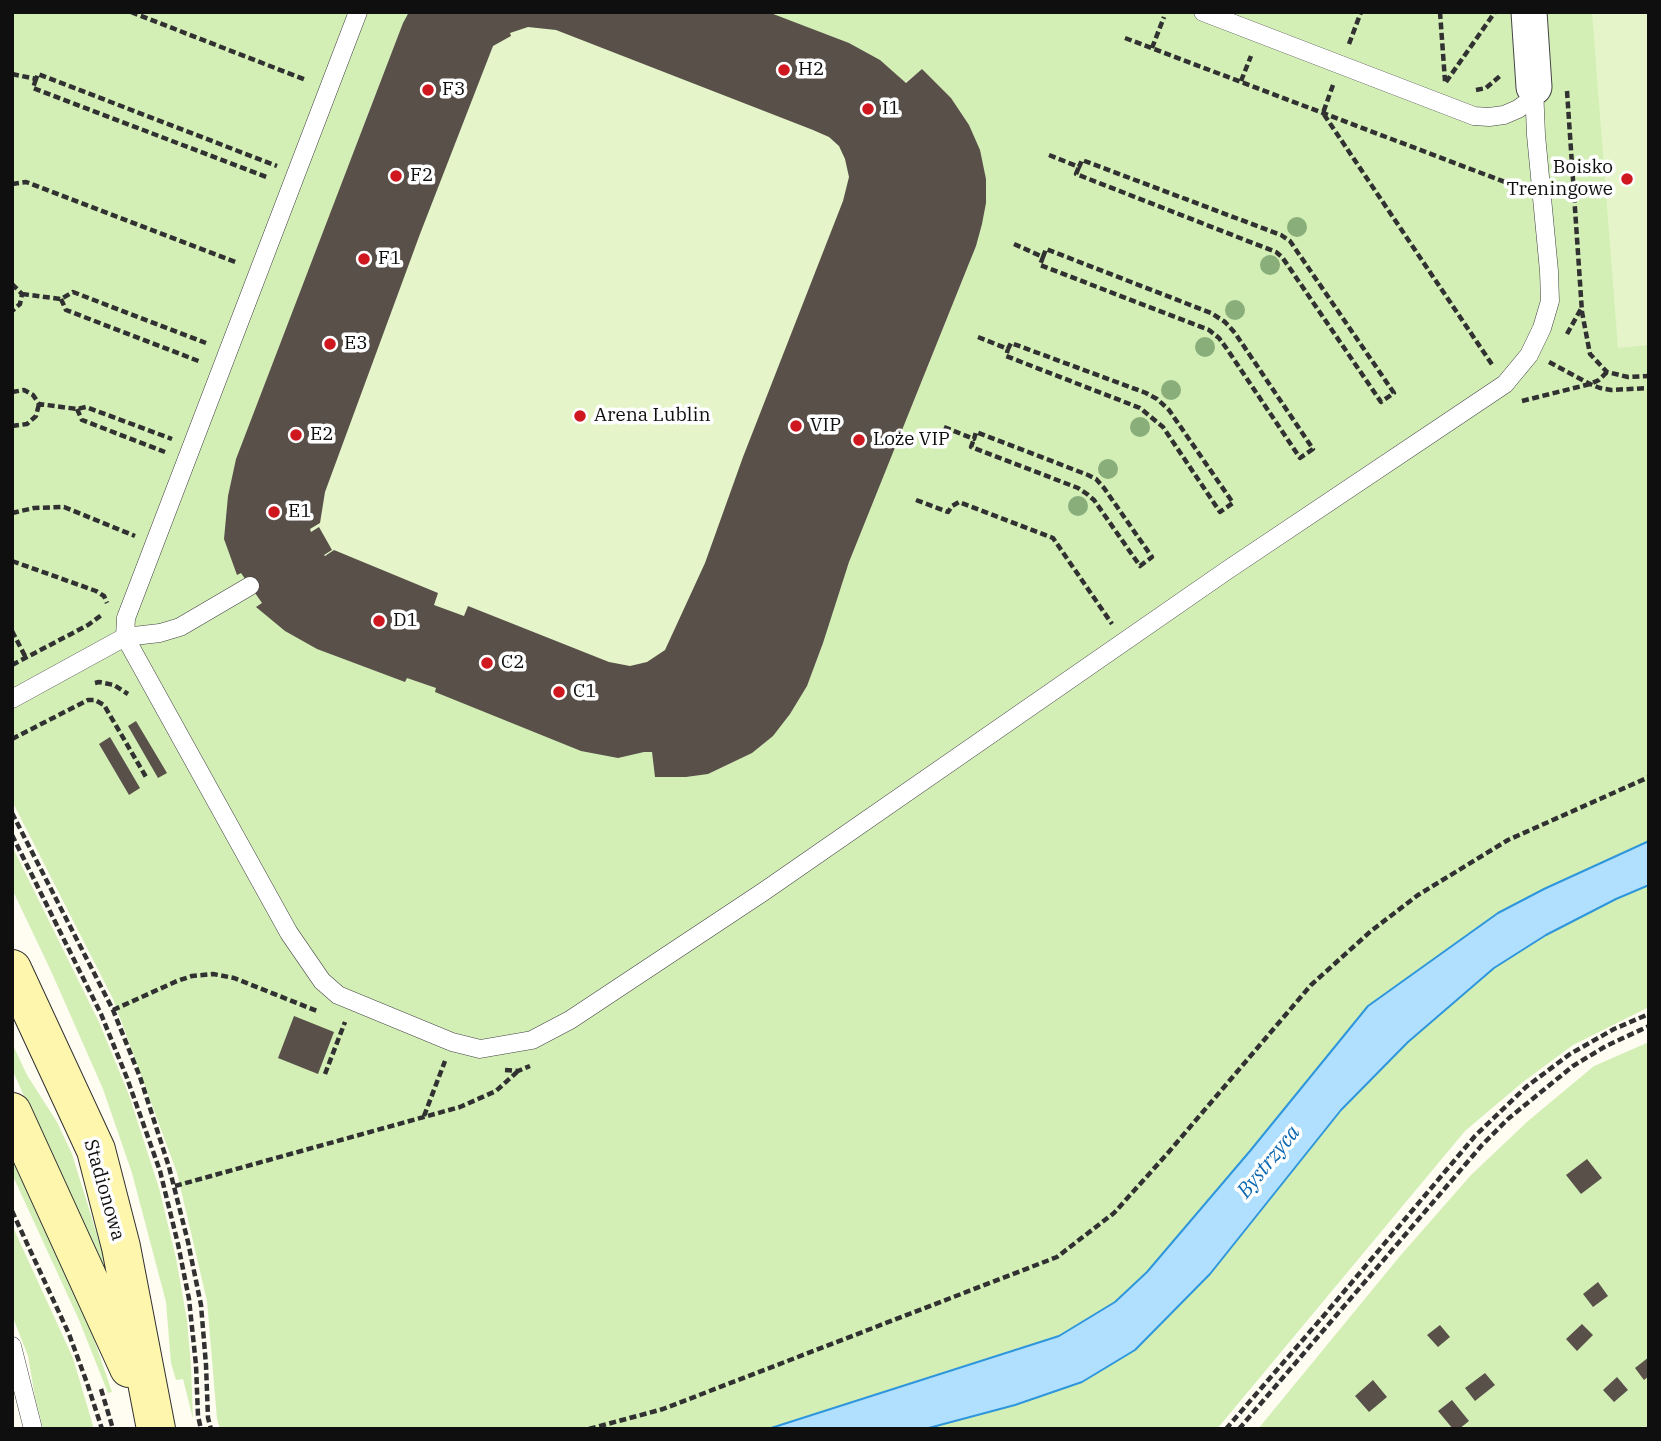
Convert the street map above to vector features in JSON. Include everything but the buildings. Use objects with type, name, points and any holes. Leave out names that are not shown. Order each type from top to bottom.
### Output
[{"type":"street","points":[[1529,12],[1550,83]]},
{"type":"street","name":"Stadionowa","points":[[12,969],[96,1150],[121,1247],[155,1426]]},
{"type":"street","name":"Stadionowa","points":[[12,1112],[155,1426]]},
{"type":"lane","points":[[358,12],[329,89],[286,177],[259,272],[218,359],[127,618],[125,638],[289,933],[322,981],[338,995],[452,1042],[480,1049],[532,1040],[570,1020],[763,891],[1124,641],[1506,384],[1530,352],[1542,328],[1550,300],[1536,135],[1550,83]]},
{"type":"lane","points":[[1203,12],[1474,116],[1504,115],[1518,109],[1550,83]]},
{"type":"lane","points":[[12,699],[125,638],[180,627],[250,586]]},
{"type":"lane","points":[[14,1358],[33,1429]]},
{"type":"path","points":[[131,12],[329,89]]},
{"type":"path","points":[[1361,12],[1349,44],[1361,49]]},
{"type":"path","points":[[1440,12],[1445,83]]},
{"type":"path","points":[[1445,83],[1495,12]]},
{"type":"path","points":[[1152,48],[1164,17]]},
{"type":"path","points":[[1125,38],[1525,190],[1574,187]]},
{"type":"path","points":[[1241,81],[1254,48]]},
{"type":"path","points":[[1467,90],[1486,88],[1498,79],[1504,70]]},
{"type":"path","points":[[12,74],[36,79]]},
{"type":"path","points":[[38,74],[281,167],[286,177],[276,181],[33,88],[36,79],[38,74]]},
{"type":"path","points":[[1323,113],[1335,78]]},
{"type":"path","points":[[1433,79],[1456,87]]},
{"type":"path","points":[[1550,83],[1574,187],[1582,312],[1590,354],[1607,372],[1628,377],[1649,376]]},
{"type":"path","points":[[1323,113],[1493,367]]},
{"type":"path","points":[[1049,155],[1079,167]]},
{"type":"path","points":[[1082,160],[1281,235],[1290,241],[1394,393],[1381,402],[1292,270],[1276,252],[1076,174],[1079,167],[1082,160]]},
{"type":"path","points":[[12,184],[26,182],[259,272]]},
{"type":"path","points":[[1014,244],[1043,257]]},
{"type":"path","points":[[1046,249],[1211,313],[1225,321],[1314,449],[1300,458],[1227,349],[1209,330],[1040,265],[1043,257],[1046,249]]},
{"type":"path","points":[[12,284],[22,294],[61,299],[73,292],[207,344],[218,359],[201,362],[66,310],[61,299]]},
{"type":"path","points":[[12,311],[20,304],[22,294]]},
{"type":"path","points":[[978,337],[1008,349]]},
{"type":"path","points":[[1011,342],[1157,398],[1169,410],[1233,503],[1220,512],[1163,427],[1150,414],[1132,404],[1006,356],[1008,349],[1011,342]]},
{"type":"path","points":[[1530,352],[1590,384],[1611,390],[1649,388]]},
{"type":"path","points":[[1518,402],[1590,384],[1607,372]]},
{"type":"path","points":[[12,392],[24,390],[33,395],[39,404],[36,416],[27,424],[12,426]]},
{"type":"path","points":[[39,404],[77,409],[86,407],[175,440],[170,454],[82,420],[77,409]]},
{"type":"path","points":[[944,427],[974,439]]},
{"type":"path","points":[[976,432],[1096,479],[1152,557],[1140,566],[1094,500],[1078,488],[971,447],[974,439],[976,432]]},
{"type":"path","points":[[916,500],[948,512],[959,502],[1052,538],[1124,641]]},
{"type":"path","points":[[12,513],[34,508],[64,507],[155,544]]},
{"type":"path","points":[[12,561],[96,591],[104,596],[106,610]]},
{"type":"path","points":[[12,631],[26,658]]},
{"type":"path","points":[[91,684],[99,682],[114,685],[135,702]]},
{"type":"path","points":[[12,739],[88,700],[95,700],[104,705],[146,777]]},
{"type":"path","points":[[589,1429],[663,1409],[1057,1257],[1114,1213],[1311,985],[1371,931],[1419,895],[1508,840],[1649,777]]},
{"type":"path","points":[[12,813],[113,1010],[140,1077],[175,1186],[201,1305],[208,1418],[211,1429]]},
{"type":"path","points":[[12,835],[101,1014],[160,1171],[189,1299],[201,1429]]},
{"type":"path","points":[[307,999],[309,1007]]},
{"type":"path","points":[[1226,1429],[1475,1136],[1526,1087],[1570,1054],[1614,1028],[1649,1014]]},
{"type":"path","points":[[325,1074],[345,1021]]},
{"type":"path","points":[[1239,1429],[1509,1118],[1573,1066],[1606,1046],[1649,1026]]},
{"type":"path","points":[[424,1116],[452,1042]]},
{"type":"path","points":[[175,1186],[460,1107],[496,1091],[518,1071]]},
{"type":"path","points":[[12,1211],[69,1334],[102,1429]]},
{"type":"green space","points":[[12,12],[1649,12],[1649,841],[1498,913],[1368,1006],[1147,1272],[1115,1302],[1059,1336],[768,1429],[220,1429],[207,1301],[177,1173],[113,999],[12,801]]},
{"type":"green space","name":"Arena Lublin","points":[[768,12],[849,43],[880,60],[905,82],[922,69],[951,98],[969,125],[986,179],[986,203],[982,224],[968,267],[849,562],[807,686],[773,736],[752,753],[708,774],[655,777],[652,752],[580,743],[318,644],[286,627],[260,601],[239,569],[229,532],[228,496],[236,459],[403,23]]},
{"type":"green space","name":"Boisko Treningowe","points":[[1592,12],[1649,12],[1649,345],[1618,348]]},
{"type":"green space","points":[[12,846],[99,1022],[129,1095],[159,1188],[176,1258],[187,1320],[193,1419],[183,1379],[176,1380],[171,1363],[166,1302],[132,1173],[103,1089],[12,889]]},
{"type":"green space","points":[[1649,885],[1649,1007],[1573,1045],[1523,1082],[1465,1131],[1217,1429],[925,1429],[1210,1274],[1341,1110],[1408,1042],[1494,968],[1546,935]]},
{"type":"green space","points":[[1649,1042],[1649,1429],[1258,1429],[1400,1256],[1471,1175],[1528,1121],[1594,1066]]},
{"type":"green space","points":[[12,1043],[72,1154],[107,1267],[101,1269],[12,1069]]},
{"type":"green space","points":[[12,1147],[81,1301],[112,1392],[108,1393],[79,1320],[12,1174]]},
{"type":"green space","points":[[12,1225],[73,1358],[94,1429],[43,1429],[28,1356],[12,1315]]},
{"type":"water","name":"Bystrzyca","points":[[1649,841],[1649,885],[1546,935],[1494,968],[1408,1042],[1341,1110],[1210,1274],[1135,1350],[1082,1382],[1015,1405],[925,1429],[768,1429],[1059,1336],[1115,1302],[1147,1272],[1368,1006],[1498,913]]},
{"type":"place","name":"H2","points":[[784,70]]},
{"type":"place","name":"F3","points":[[428,90]]},
{"type":"place","name":"I1","points":[[868,109]]},
{"type":"place","name":"F2","points":[[396,176]]},
{"type":"place","name":"Boisko Treningowe","points":[[1627,179]]},
{"type":"place","name":"F1","points":[[364,259]]},
{"type":"place","name":"E3","points":[[330,344]]},
{"type":"place","name":"Arena Lublin","points":[[580,416]]},
{"type":"place","name":"VIP","points":[[796,426]]},
{"type":"place","name":"E2","points":[[296,435]]},
{"type":"place","name":"Loże VIP","points":[[859,440]]},
{"type":"place","name":"E1","points":[[274,512]]},
{"type":"place","name":"D1","points":[[379,621]]},
{"type":"place","name":"C2","points":[[487,663]]},
{"type":"place","name":"C1","points":[[559,692]]}]
